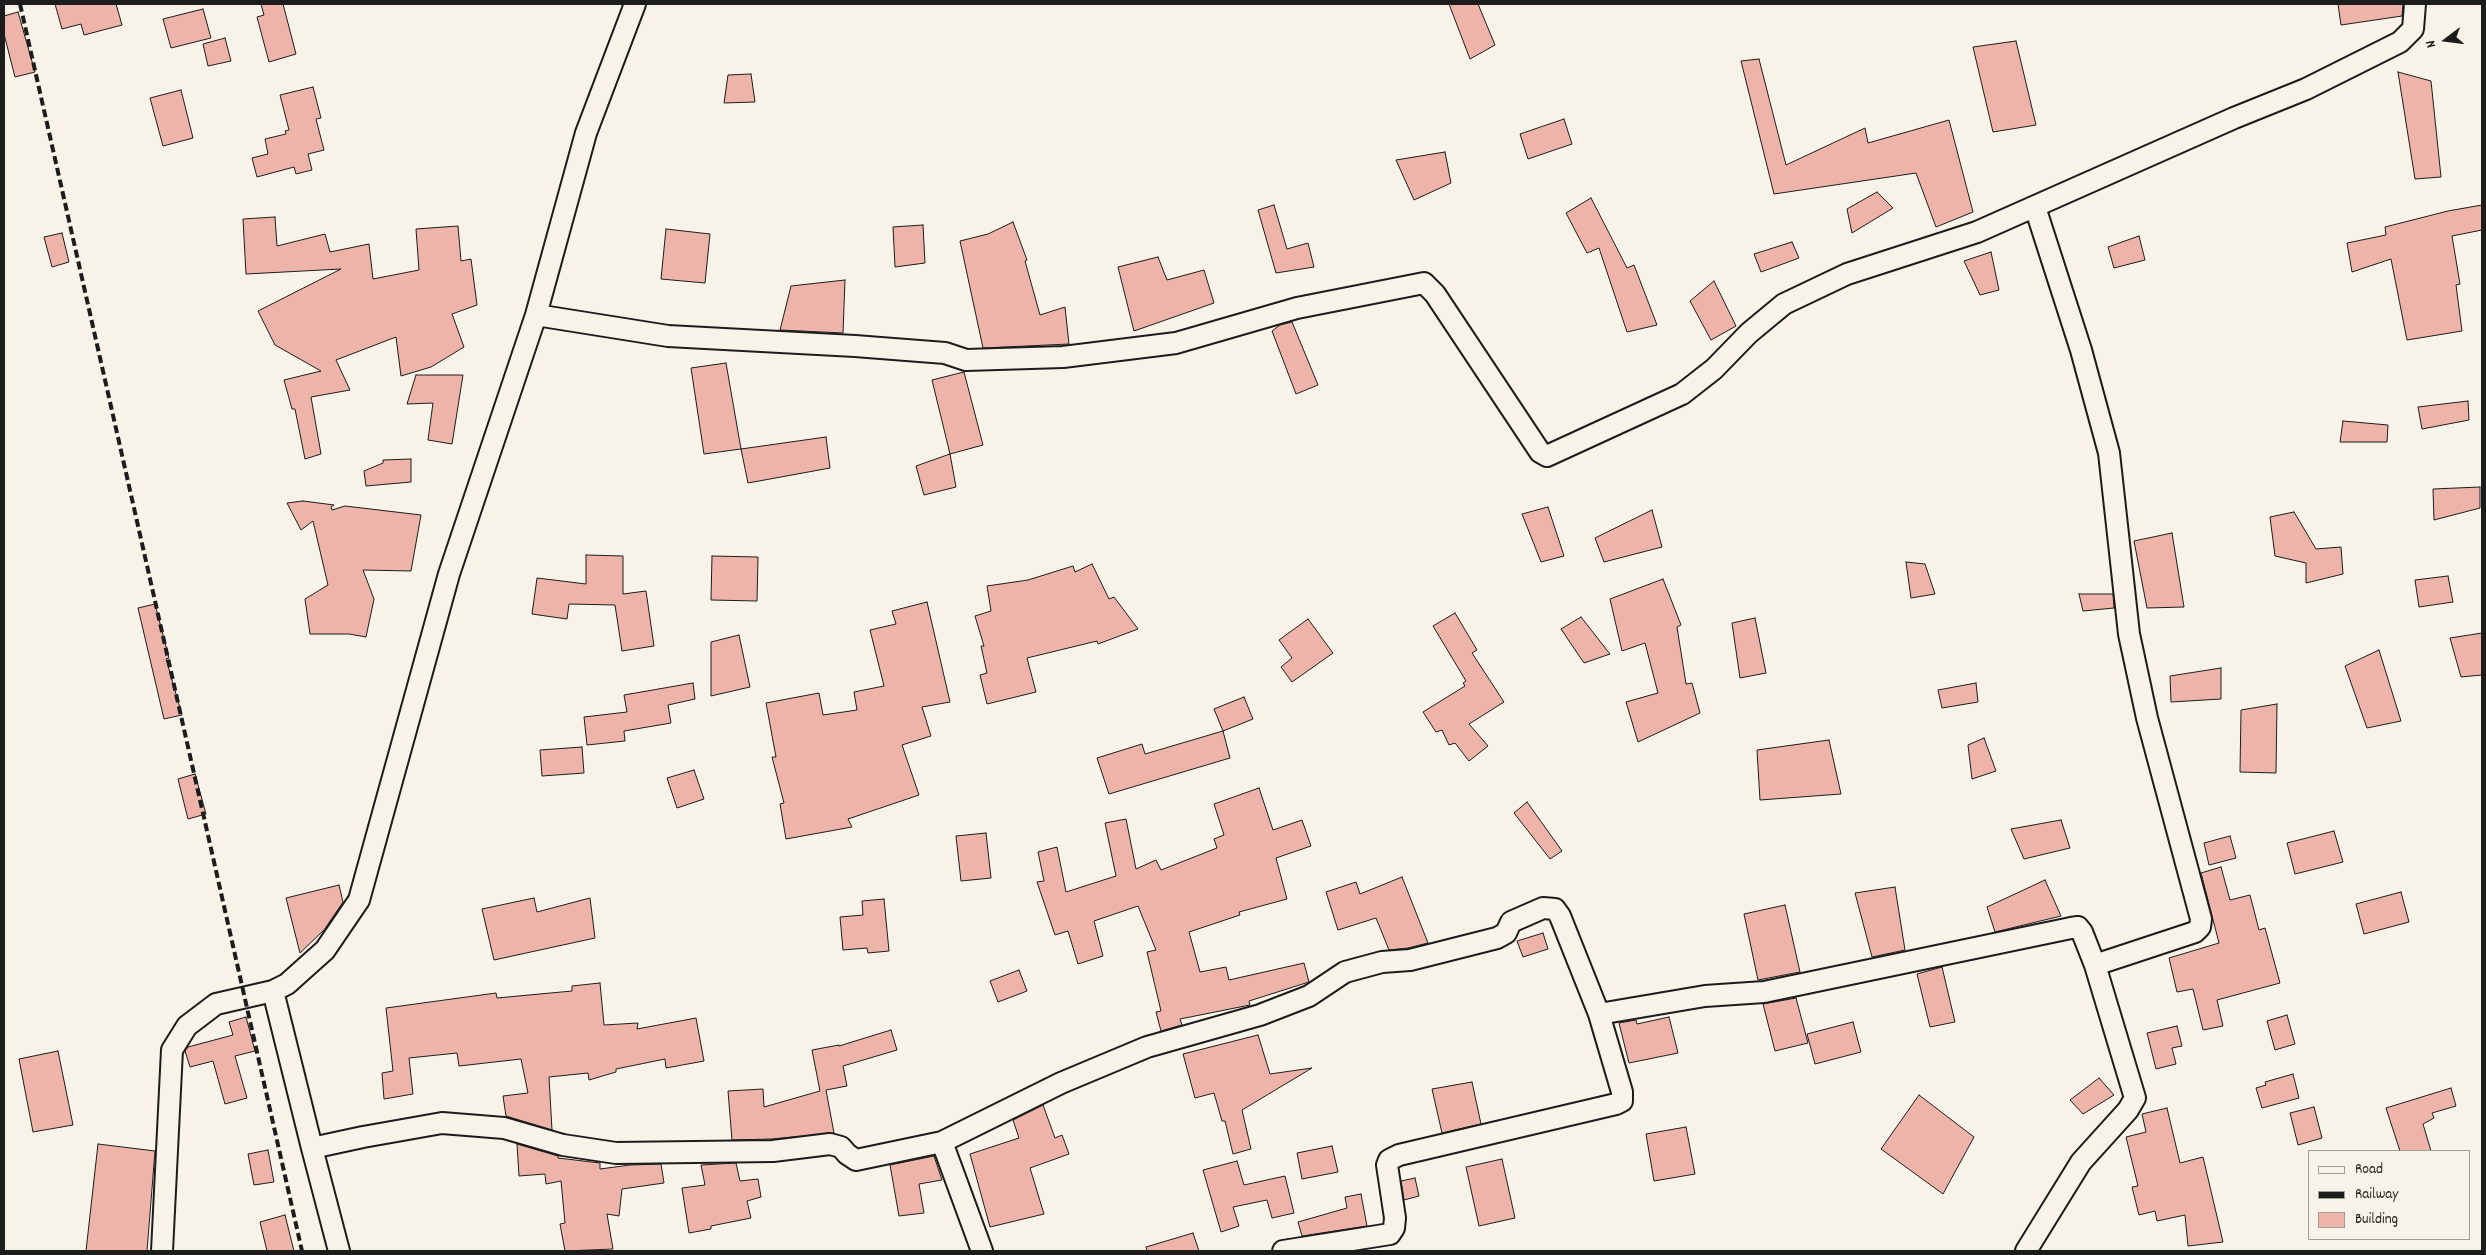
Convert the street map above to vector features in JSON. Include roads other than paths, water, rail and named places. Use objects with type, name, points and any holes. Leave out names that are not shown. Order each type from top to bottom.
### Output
[{"type":"street","points":[[162,1251],[172,1050],[187,1026],[216,1004],[273,991],[288,984],[325,950],[359,900],[449,574],[536,315],[586,133],[635,4]]},
{"type":"street","points":[[536,315],[668,336],[873,347],[946,353],[966,360],[1063,357],[1176,344],[1297,308],[1424,283],[1435,294],[1540,452],[1547,456],[1682,394],[1714,369],[1749,334],[1784,304],[1847,274],[1977,232],[2234,118],[2306,90],[2400,42],[2413,29],[2415,4]]},
{"type":"street","points":[[2035,207],[2082,350],[2109,453],[2129,634],[2147,718],[2201,919],[2200,927],[2195,932],[2095,965]]},
{"type":"street","points":[[312,1148],[442,1123],[504,1128],[563,1145],[616,1153],[773,1151],[830,1144],[841,1147],[856,1160],[942,1142],[1061,1083],[1147,1047],[1260,1015],[1309,996],[1345,972],[1382,962],[1410,960],[1497,938],[1506,933],[1511,922],[1543,908],[1555,910],[1560,916],[1599,1014],[1622,1092],[1622,1101],[1616,1104],[1399,1155],[1389,1160],[1387,1165],[1395,1218],[1394,1228],[1390,1234],[1283,1251]]},
{"type":"street","points":[[1599,1014],[1705,996],[1764,992],[2078,927],[2082,932],[2095,965],[2134,1098],[2128,1110],[2081,1162],[2026,1251]]},
{"type":"street","points":[[273,991],[339,1251]]},
{"type":"street","points":[[942,1142],[982,1251]]},
{"type":"railway","points":[[20,4],[302,1251]]}]
